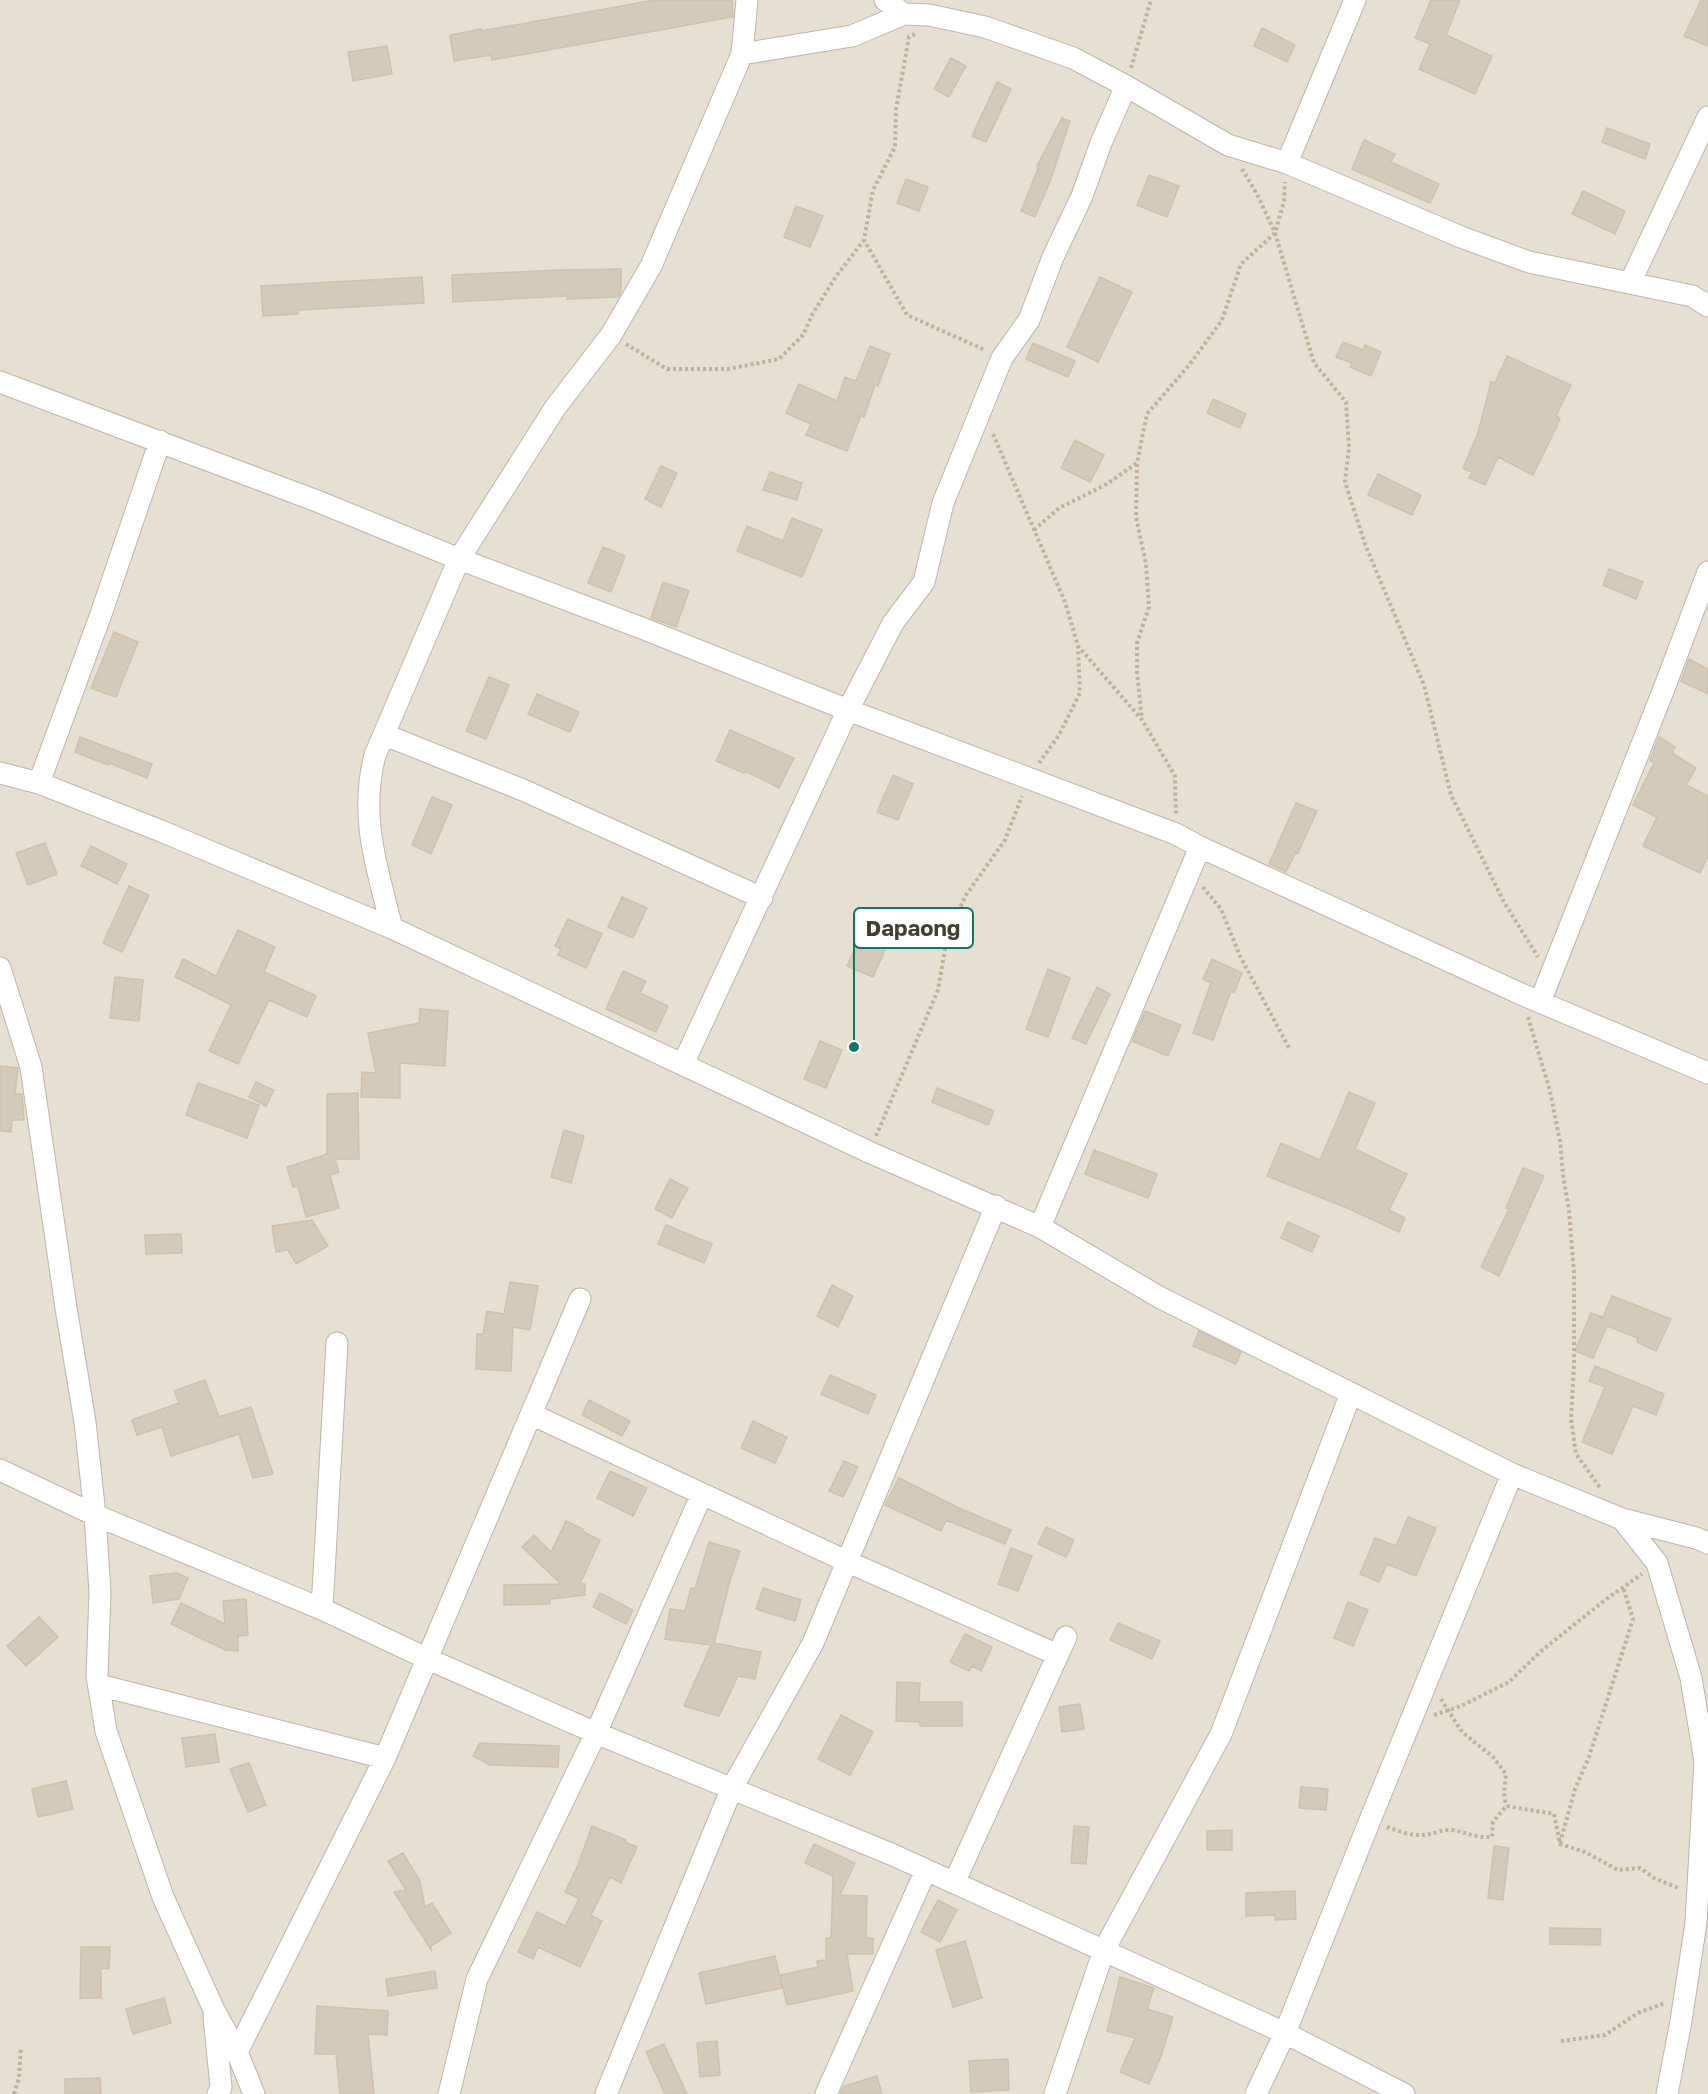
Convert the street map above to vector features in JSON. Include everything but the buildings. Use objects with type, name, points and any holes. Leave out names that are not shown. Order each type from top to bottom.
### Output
[{"type":"street","points":[[392,928],[368,820],[369,779],[375,755],[459,559],[555,408],[611,335],[651,266],[742,54],[747,0]]},
{"type":"street","points":[[885,0],[904,14]]},
{"type":"street","points":[[1287,163],[1355,0]]},
{"type":"street","points":[[742,54],[852,36],[904,14],[929,15],[985,27],[1073,58],[1228,145],[1287,163],[1461,237],[1529,262],[1692,296],[1708,306]]},
{"type":"street","points":[[683,1064],[848,710],[893,623],[924,582],[943,503],[1002,358],[1029,320],[1053,257],[1082,196],[1101,143],[1126,86]]},
{"type":"street","points":[[1630,283],[1708,117]]},
{"type":"street","points":[[0,382],[317,501],[459,559],[848,710],[1176,834],[1530,998],[1708,1073]]},
{"type":"street","points":[[39,783],[97,625],[160,441]]},
{"type":"street","points":[[1530,998],[1550,977],[1708,572]]},
{"type":"street","points":[[385,735],[523,790],[762,898]]},
{"type":"street","points":[[0,772],[39,783],[183,839],[392,928],[869,1152],[1040,1227],[1159,1297],[1512,1473],[1622,1519],[1708,1543]]},
{"type":"street","points":[[1040,1227],[1200,847]]},
{"type":"street","points":[[0,968],[31,1067],[85,1422],[100,1592],[97,1676],[106,1731],[163,1897],[214,2010],[237,2052],[254,2094]]},
{"type":"street","points":[[606,2094],[732,1788],[813,1643],[996,1206]]},
{"type":"street","points":[[237,2052],[385,1758],[580,1299]]},
{"type":"street","points":[[321,1609],[337,1343]]},
{"type":"street","points":[[1056,2094],[1104,1950],[1221,1734],[1351,1393]]},
{"type":"street","points":[[531,1414],[848,1562],[1062,1646],[954,1883]]},
{"type":"street","points":[[0,1470],[95,1515],[321,1609],[596,1733],[926,1870],[1285,2033],[1404,2094]]},
{"type":"street","points":[[1256,2094],[1285,2033],[1512,1473]]},
{"type":"street","points":[[449,2094],[477,1979],[596,1733],[702,1494]]},
{"type":"street","points":[[1622,1519],[1658,1563],[1691,1678],[1705,1761],[1696,1923],[1667,2094]]},
{"type":"street","points":[[99,1685],[385,1758]]},
{"type":"street","points":[[826,2094],[926,1870]]},
{"type":"street","points":[[214,2010],[221,2087],[218,2094]]},
{"type":"path","points":[[1126,86],[1151,0]]},
{"type":"path","points":[[611,335],[667,369],[728,369],[779,358],[803,335],[825,294],[864,240],[873,190],[895,147],[896,109],[909,37],[919,32]]},
{"type":"path","points":[[1228,145],[1257,194],[1275,233],[1314,363],[1346,402],[1349,448],[1345,482],[1365,544],[1424,685],[1451,795],[1504,902],[1550,977]]},
{"type":"path","points":[[1142,720],[1137,672],[1137,643],[1149,607],[1146,564],[1136,517],[1137,464],[1147,414],[1190,364],[1222,320],[1240,264],[1275,233],[1284,201],[1287,163]]},
{"type":"path","points":[[864,240],[908,315],[1002,358]]},
{"type":"path","points":[[869,1152],[938,990],[948,932],[966,895],[1005,840],[1029,778],[1059,735],[1080,693],[1078,646],[1065,602],[982,408]]},
{"type":"path","points":[[1034,530],[1059,508],[1107,484],[1137,464]]},
{"type":"path","points":[[1078,646],[1142,720],[1174,776],[1176,834]]},
{"type":"path","points":[[1189,870],[1221,909],[1240,956],[1289,1048]]},
{"type":"path","points":[[1530,998],[1560,1141],[1569,1211],[1574,1273],[1574,1364],[1571,1419],[1576,1454],[1603,1491]]},
{"type":"path","points":[[1431,1717],[1509,1682],[1540,1652],[1623,1587],[1658,1563]]},
{"type":"path","points":[[1560,1844],[1575,1789],[1589,1757],[1633,1619],[1623,1587]]},
{"type":"path","points":[[1370,1820],[1401,1832],[1423,1835],[1448,1830],[1463,1832],[1478,1838],[1492,1837],[1493,1822],[1506,1806],[1504,1793],[1506,1774],[1493,1757],[1462,1732],[1439,1696],[1426,1684]]},
{"type":"path","points":[[1506,1806],[1554,1814],[1560,1844]]},
{"type":"path","points":[[1560,1844],[1585,1852],[1618,1870],[1640,1868],[1654,1878],[1698,1896]]},
{"type":"path","points":[[1561,2041],[1605,2035],[1638,2013],[1672,2000],[1686,1988]]},
{"type":"path","points":[[14,2094],[19,2078],[21,2047]]},
{"type":"shaded area","points":[[0,0],[1708,0],[1708,2094],[0,2094]]},
{"type":"place","name":"Dapaong","points":[[854,1047]]}]
